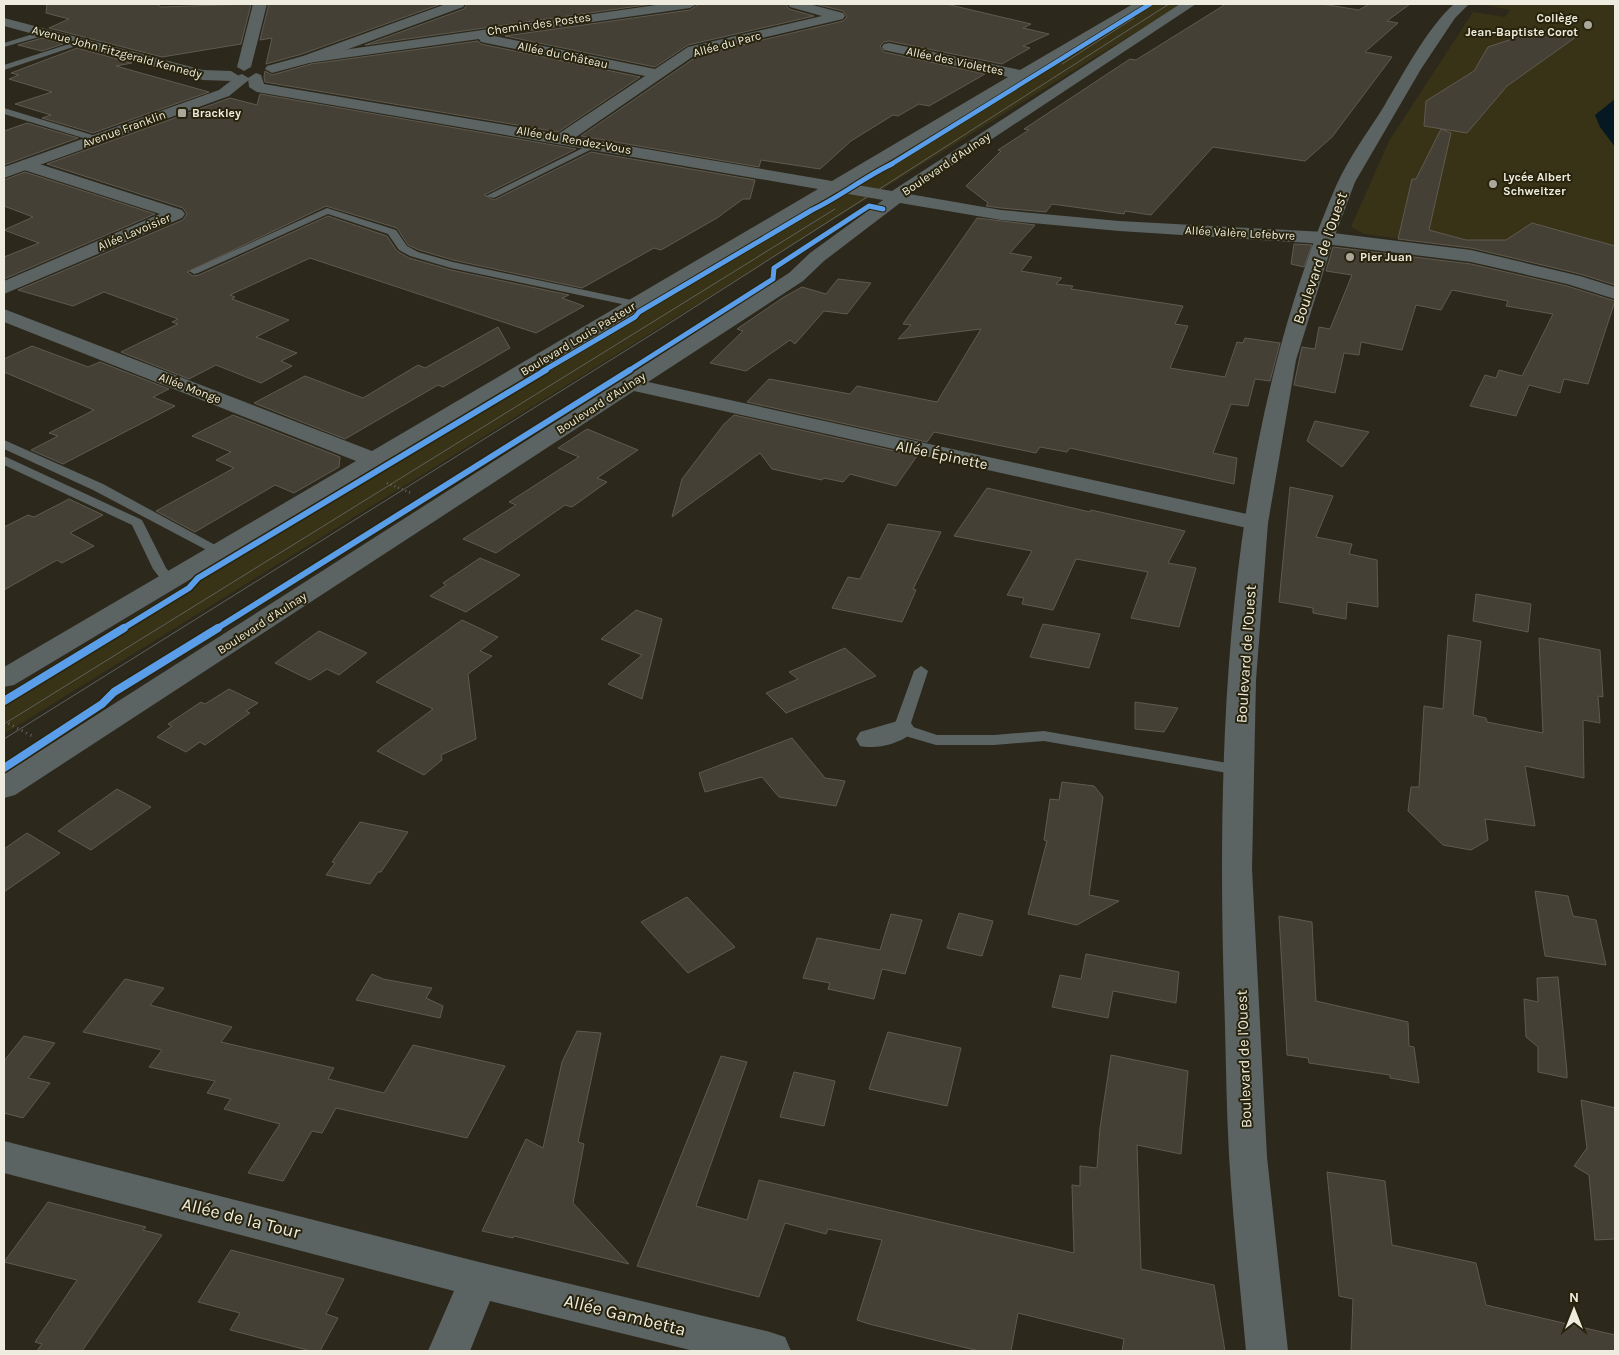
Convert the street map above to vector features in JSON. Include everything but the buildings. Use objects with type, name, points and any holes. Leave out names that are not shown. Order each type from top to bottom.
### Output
[{"type":"street","points":[[252,75],[260,4]]},
{"type":"street","name":"Avenue Franklin","points":[[4,173],[224,92],[252,75],[308,58],[458,4]]},
{"type":"street","name":"Chemin des Postes","points":[[308,58],[690,4]]},
{"type":"street","name":"Allée du Parc","points":[[563,138],[693,50],[838,16],[796,4]]},
{"type":"street","name":"Boulevard Louis Pasteur","points":[[377,470],[636,304],[1142,4]]},
{"type":"street","name":"Boulevard d'Aulnay","points":[[4,788],[462,495],[629,384],[796,277],[817,257],[904,189],[1189,4]]},
{"type":"street","name":"Boulevard de l'Ouest","points":[[1267,1351],[1248,1157],[1236,869],[1242,680],[1256,523],[1279,389],[1324,238],[1346,182],[1414,69],[1450,15],[1462,4]]},
{"type":"street","name":"Avenue John Fitzgerald Kennedy","points":[[4,22],[203,75],[252,75]]},
{"type":"street","name":"Allée du Château","points":[[468,35],[657,74]]},
{"type":"street","name":"Chemin des Postes","points":[[368,37],[367,42],[371,44],[389,46]]},
{"type":"street","name":"Allée des Violettes","points":[[889,47],[1021,75]]},
{"type":"street","name":"Allée du Rendez-Vous","points":[[252,75],[563,138],[894,196]]},
{"type":"street","name":"Allée Lavoisier","points":[[4,288],[176,214],[27,164]]},
{"type":"street","name":"Allée Valère Lefebvre","points":[[894,196],[1001,215],[1118,226],[1324,238],[1471,256],[1573,280],[1615,293]]},
{"type":"street","name":"Allée Monge","points":[[4,315],[377,470]]},
{"type":"street","name":"Allée Épinette","points":[[629,384],[712,404],[1256,523]]},
{"type":"street","points":[[4,680],[169,580],[377,470]]},
{"type":"street","points":[[870,740],[901,730]]},
{"type":"street","name":"Allée de la Tour","points":[[4,1157],[479,1280]]},
{"type":"street","points":[[449,1351],[479,1280]]},
{"type":"street","name":"Allée Gambetta","points":[[479,1280],[770,1351]]},
{"type":"lane","points":[[6,43],[43,33]]},
{"type":"lane","points":[[4,68],[81,43]]},
{"type":"lane","points":[[4,111],[96,138]]},
{"type":"lane","points":[[491,196],[598,144]]},
{"type":"lane","points":[[194,271],[327,212],[392,232],[403,248],[414,254],[451,265],[636,304]]},
{"type":"lane","points":[[4,444],[98,487],[221,552]]},
{"type":"lane","points":[[4,460],[137,523],[160,569],[169,580]]},
{"type":"lane","points":[[921,671],[901,730],[936,740],[994,740],[1044,736],[1239,770]]},
{"type":"path","points":[[377,470],[416,495]]},
{"type":"path","points":[[4,721],[34,737]]},
{"type":"shaded area","points":[[1148,4],[1181,4],[4,734],[4,694]]},
{"type":"shaded area","name":"Lycée Albert Schweitzer","points":[[1481,4],[1615,4],[1615,282],[1474,249],[1364,234],[1351,227],[1389,141],[1473,12],[1505,17],[1510,10]]},
{"type":"water","points":[[1615,99],[1615,147],[1600,127],[1595,115]]},
{"type":"tram line","points":[[4,739],[665,326],[1169,4]]},
{"type":"tram line","points":[[1062,64],[1134,18]]},
{"type":"tram line","points":[[4,724],[835,209]]},
{"type":"cycle path","points":[[4,701],[189,588],[198,578],[486,407],[491,402],[635,317],[639,312],[812,210],[830,202],[881,168],[890,165],[1150,4]]},
{"type":"cycle path","points":[[4,768],[102,704],[114,692],[455,481],[773,279],[774,268],[869,206],[883,209]]},
{"type":"place","name":"Collège Jean-Baptiste Corot","points":[[1588,25]]},
{"type":"place","name":"Brackley","points":[[182,113]]},
{"type":"place","name":"Lycée Albert Schweitzer","points":[[1493,184]]},
{"type":"place","name":"Pier Juan","points":[[1350,257]]}]
